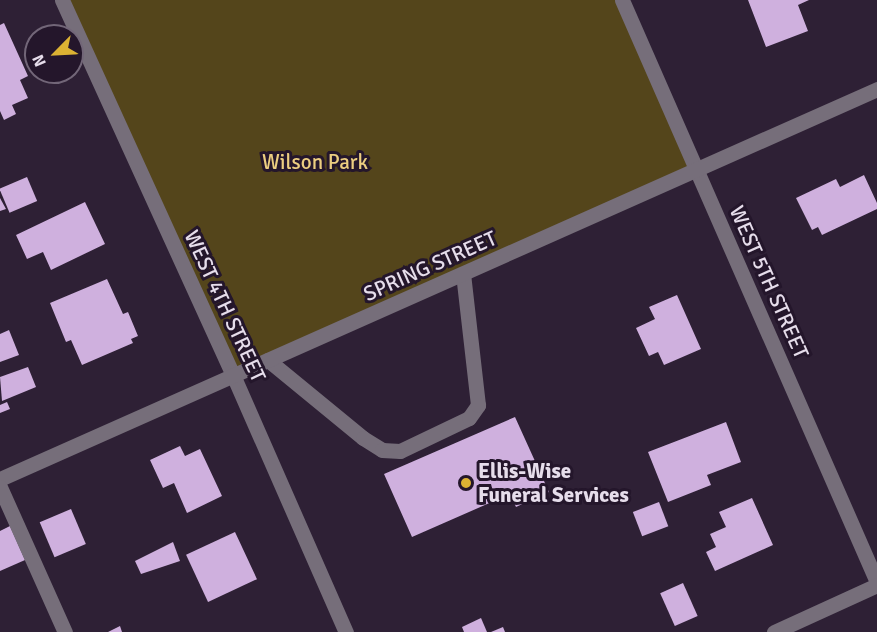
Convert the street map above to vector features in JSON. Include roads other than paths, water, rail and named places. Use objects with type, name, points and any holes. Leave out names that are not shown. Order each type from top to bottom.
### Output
[{"type":"street","name":"WEST 4TH STREET","points":[[62,0],[234,375],[346,632]]},
{"type":"street","name":"WEST 5TH STREET","points":[[621,0],[877,583]]},
{"type":"street","name":"SPRING STREET","points":[[0,479],[877,89]]},
{"type":"street","points":[[268,360],[363,438],[382,450],[400,451],[469,418],[478,405],[478,388],[463,274]]},
{"type":"street","points":[[0,488],[65,632]]},
{"type":"street","points":[[774,632],[877,583]]},
{"type":"place","name":"Ellis-Wise Funeral Services","points":[[466,483]]},
{"type":"park label","name":"Wilson Park","points":[[315,162]]}]
